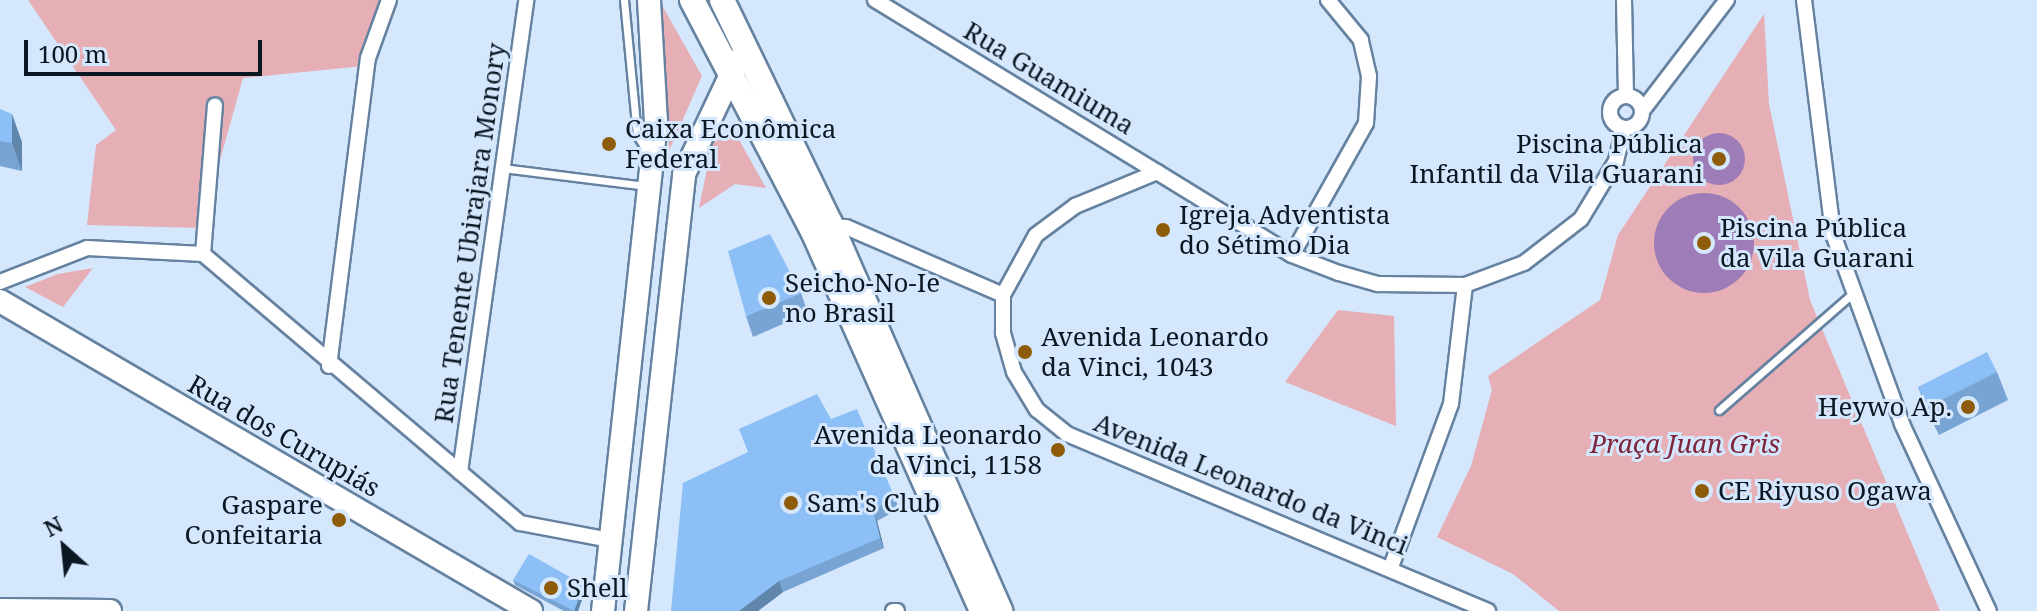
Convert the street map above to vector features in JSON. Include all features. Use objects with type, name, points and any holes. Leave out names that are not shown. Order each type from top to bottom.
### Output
[{"type":"main road","points":[[603,611],[651,158],[655,46],[649,0]]},
{"type":"main road","points":[[692,0],[731,74],[822,227],[1000,611]]},
{"type":"main road","points":[[722,0],[822,227],[982,611]]},
{"type":"main road","points":[[636,611],[684,174],[744,48]]},
{"type":"main road","name":"Rua dos Curupiás","points":[[3,306],[531,611]]},
{"type":"main road","points":[[0,610],[110,611]]},
{"type":"street","points":[[329,366],[368,58],[389,0]]},
{"type":"street","name":"Rua Tenente Ubirajara Monory","points":[[460,472],[526,0]]},
{"type":"street","name":"Rua Guamiuma","points":[[875,0],[1157,172]]},
{"type":"street","points":[[1292,255],[1366,123],[1369,76],[1361,40],[1328,0]]},
{"type":"street","points":[[1624,0],[1626,96],[1610,113],[1624,128]]},
{"type":"street","points":[[1624,128],[1639,121],[1642,111],[1727,0]]},
{"type":"street","points":[[1804,0],[1818,150],[1852,294],[1902,424],[1989,611]]},
{"type":"street","points":[[1626,96],[1642,111]]},
{"type":"street","points":[[203,254],[215,105]]},
{"type":"street","points":[[1157,172],[1292,255],[1378,284],[1465,285],[1524,263],[1581,219],[1616,161],[1624,128]]},
{"type":"street","name":"Avenida Leonardo da Vinci","points":[[1157,172],[1075,206],[1036,235],[1003,295],[1003,333],[1014,372],[1037,410],[1067,434],[1391,567],[1488,611]]},
{"type":"street","points":[[822,227],[1003,295]]},
{"type":"street","points":[[0,282],[87,248],[203,254],[329,366],[520,523],[610,540]]},
{"type":"street","points":[[1391,567],[1451,404],[1465,285]]},
{"type":"lane","points":[[624,0],[637,135],[651,158]]},
{"type":"lane","points":[[502,168],[648,186]]},
{"type":"lane","points":[[1719,410],[1852,294]]},
{"type":"green space","points":[[28,0],[389,0],[363,66],[243,78],[201,228],[87,225],[96,145],[116,130]]},
{"type":"green space","points":[[659,0],[702,76],[669,151],[664,46]]},
{"type":"green space","name":"Praça Juan Gris","points":[[1764,14],[1769,104],[1810,300],[1940,611],[1559,611],[1513,574],[1437,537],[1471,466],[1492,390],[1488,376],[1600,300],[1618,235]]},
{"type":"green space","points":[[722,133],[737,136],[766,188],[735,184],[699,208],[713,139]]},
{"type":"green space","points":[[93,268],[63,307],[25,287],[58,274]]},
{"type":"green space","points":[[1338,310],[1394,316],[1396,426],[1285,382]]},
{"type":"shaded area","name":"Piscina Pública Infantil da Vila Guarani","points":[[1719,133],[1737,141],[1745,159],[1737,177],[1719,185],[1701,177],[1693,159],[1701,141]]},
{"type":"shaded area","name":"Piscina Pública da Vila Guarani","points":[[1704,193],[1723,197],[1739,208],[1750,224],[1754,243],[1750,262],[1739,278],[1723,289],[1704,293],[1685,289],[1669,278],[1658,262],[1654,243],[1658,224],[1669,208],[1685,197]]},
{"type":"building","points":[[0,109],[12,114],[12,143],[0,141]]},
{"type":"building","name":"Seicho-No-Ie no Brasil","points":[[770,234],[801,293],[746,316],[728,251]]},
{"type":"building","points":[[1987,352],[1997,372],[1928,407],[1918,387]]},
{"type":"building","name":"Sam's Club","points":[[817,394],[831,419],[857,409],[895,498],[873,510],[880,538],[779,581],[739,611],[671,611],[683,483],[748,452],[739,429]]},
{"type":"building","name":"Shell","points":[[529,554],[584,585],[574,611],[513,580]]},
{"type":"place","name":"Caixa Econômica Federal","points":[[609,144]]},
{"type":"place","name":"Piscina Pública Infantil da Vila Guarani","points":[[1719,159]]},
{"type":"place","name":"Igreja Adventista do Sétimo Dia","points":[[1163,230]]},
{"type":"place","name":"Piscina Pública da Vila Guarani","points":[[1704,243]]},
{"type":"place","name":"Seicho-No-Ie no Brasil","points":[[769,298]]},
{"type":"place","name":"Avenida Leonardo da Vinci, 1043","points":[[1025,352]]},
{"type":"place","name":"Heywo Ap.","points":[[1968,407]]},
{"type":"place","name":"Avenida Leonardo da Vinci, 1158","points":[[1058,450]]},
{"type":"place","name":"CE Riyuso Ogawa","points":[[1702,491]]},
{"type":"place","name":"Sam's Club","points":[[791,503]]},
{"type":"place","name":"Gaspare Confeitaria","points":[[339,520]]},
{"type":"place","name":"Shell","points":[[551,588]]}]
